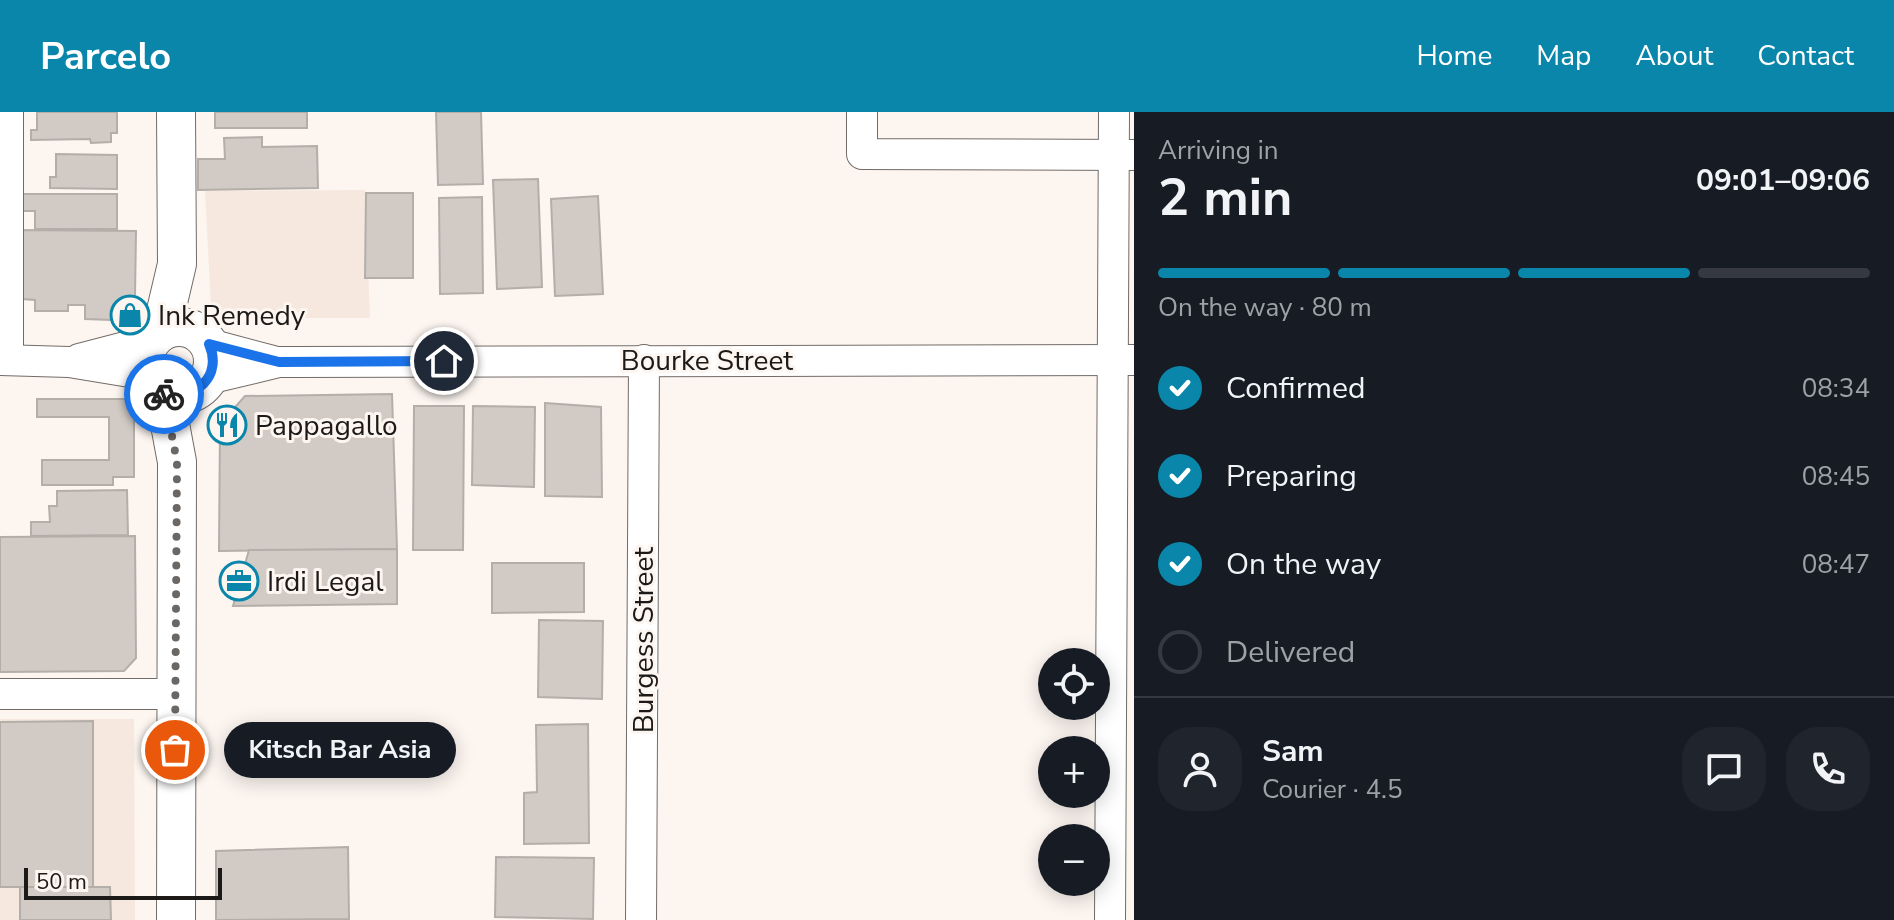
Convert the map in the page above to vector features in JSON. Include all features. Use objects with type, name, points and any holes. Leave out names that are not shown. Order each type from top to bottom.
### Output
[{"type":"main road","points":[[176,112],[180,360],[175,694],[176,920]]},
{"type":"street","points":[[4,360],[8,112]]},
{"type":"street","points":[[862,112],[862,154],[1124,155]]},
{"type":"street","points":[[1110,920],[1123,360],[1124,155],[1114,112]]},
{"type":"street","name":"Bourke Street","points":[[4,360],[1123,360]]},
{"type":"street","name":"Burgess Street","points":[[641,920],[644,360]]},
{"type":"street","points":[[0,694],[175,694]]},
{"type":"shaded area","points":[[365,190],[370,318],[227,318],[211,307],[205,191]]},
{"type":"shaded area","points":[[0,719],[134,719],[135,920],[0,920]]},
{"type":"building","points":[[37,112],[117,112],[117,133],[111,133],[111,142],[91,143],[90,139],[31,140],[31,130],[37,130]]},
{"type":"building","points":[[215,112],[307,112],[307,128],[215,128]]},
{"type":"building","points":[[436,112],[481,112],[483,184],[438,185]]},
{"type":"building","points":[[262,137],[262,147],[317,146],[318,188],[198,190],[198,159],[225,159],[224,138]]},
{"type":"building","points":[[56,154],[117,155],[117,189],[50,188],[50,177],[56,177]]},
{"type":"building","points":[[538,179],[542,287],[497,289],[493,180]]},
{"type":"building","points":[[366,193],[413,193],[413,278],[365,278]]},
{"type":"building","points":[[19,194],[117,194],[117,229],[35,229],[35,211],[19,211]]},
{"type":"building","points":[[598,196],[603,294],[555,296],[551,199]]},
{"type":"building","points":[[482,197],[483,293],[440,294],[439,198]]},
{"type":"building","points":[[15,230],[136,231],[135,296],[111,320],[85,319],[85,305],[68,305],[68,311],[35,311],[35,300],[22,299]]},
{"type":"building","points":[[392,394],[397,549],[219,551],[220,424],[245,396]]},
{"type":"building","points":[[37,399],[125,399],[134,411],[134,477],[113,477],[113,485],[42,485],[42,460],[109,460],[109,417],[37,417]]},
{"type":"building","points":[[545,403],[601,407],[602,497],[545,496]]},
{"type":"building","points":[[414,406],[464,406],[463,550],[413,550]]},
{"type":"building","points":[[473,406],[535,407],[534,487],[472,485]]},
{"type":"building","points":[[127,490],[128,535],[31,536],[31,522],[50,522],[49,506],[57,506],[57,491]]},
{"type":"building","points":[[135,536],[136,658],[124,671],[0,672],[0,537]]},
{"type":"building","points":[[397,549],[397,604],[233,606],[249,550]]},
{"type":"building","points":[[492,563],[584,563],[584,612],[492,613]]},
{"type":"building","points":[[539,620],[603,621],[602,699],[538,697]]},
{"type":"building","points":[[93,721],[93,887],[0,887],[0,722]]},
{"type":"building","points":[[588,724],[589,843],[524,844],[524,793],[537,792],[536,725]]},
{"type":"building","points":[[348,847],[349,919],[216,920],[216,851]]},
{"type":"building","points":[[496,857],[594,858],[593,919],[495,917]]},
{"type":"building","points":[[20,887],[110,887],[111,920],[20,920]]},
{"type":"way so far","points":[[164,394],[177,462],[175,750]]},
{"type":"place","name":"Ink Remedy","points":[[130,315]]},
{"type":"place","name":"Pappagallo","points":[[227,425]]},
{"type":"place","name":"Irdi Legal","points":[[239,581]]},
{"type":"place","name":"Kitsch Bar Asia","points":[[175,750]]},
{"type":"route","points":[[164,394],[192,393],[205,384],[214,362],[209,344],[279,362],[444,361]]}]
